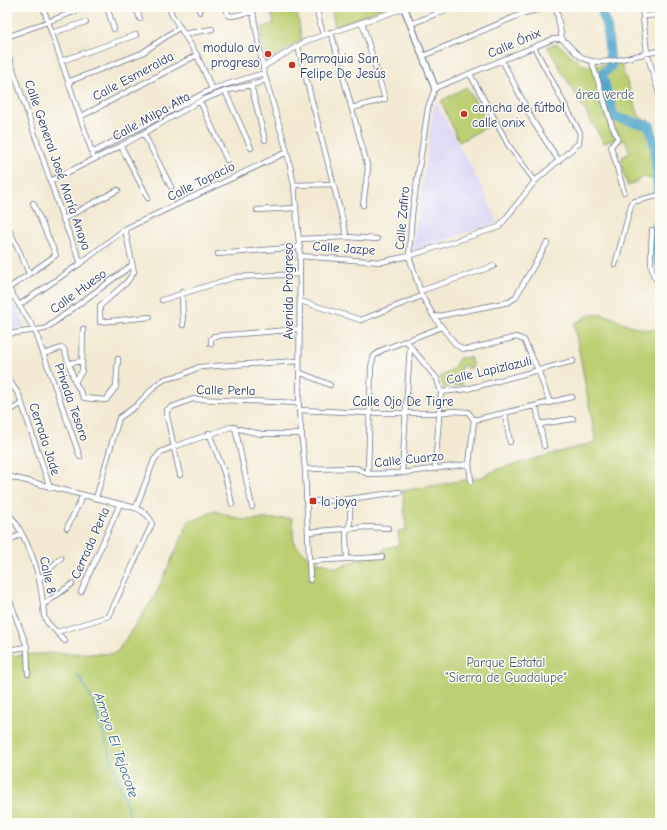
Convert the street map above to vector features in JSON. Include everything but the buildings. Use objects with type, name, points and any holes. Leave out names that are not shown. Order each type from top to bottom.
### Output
[{"type":"main road","points":[[404,8],[435,88]]},
{"type":"street","points":[[43,7],[94,159]]},
{"type":"street","points":[[108,7],[114,29]]},
{"type":"street","points":[[136,7],[140,19]]},
{"type":"street","points":[[169,7],[197,55],[212,89]]},
{"type":"street","points":[[226,7],[228,15],[232,16],[252,10]]},
{"type":"street","points":[[316,7],[323,35]]},
{"type":"street","points":[[410,24],[453,7]]},
{"type":"street","points":[[423,56],[524,13],[550,7]]},
{"type":"street","points":[[556,7],[562,39]]},
{"type":"street","points":[[642,7],[648,52],[660,97]]},
{"type":"street","points":[[263,67],[306,41],[404,8]]},
{"type":"street","points":[[7,37],[79,10]]},
{"type":"street","name":"Avenida Progreso","points":[[252,10],[264,73],[287,152],[294,185],[300,247],[299,410],[305,469],[310,580]]},
{"type":"street","points":[[643,16],[660,15]]},
{"type":"street","points":[[52,33],[86,22]]},
{"type":"street","points":[[352,108],[385,99],[362,22]]},
{"type":"street","name":"Calle Esmeralda","points":[[68,82],[142,53],[180,27]]},
{"type":"street","points":[[184,34],[212,29]]},
{"type":"street","points":[[331,32],[368,168],[363,205]]},
{"type":"street","points":[[61,61],[136,35]]},
{"type":"street","name":"Calle Ónix","points":[[435,88],[553,39],[562,39],[583,58],[592,62]]},
{"type":"street","points":[[470,74],[509,146],[535,181],[579,143],[580,133],[534,46]]},
{"type":"street","points":[[298,47],[347,238]]},
{"type":"street","name":"Calle General José María Anaya","points":[[7,50],[63,219],[80,263]]},
{"type":"street","points":[[624,192],[612,146],[618,138],[612,126],[592,62],[604,62],[648,52],[660,51]]},
{"type":"street","name":"Calle Esmeralda","points":[[80,117],[197,55]]},
{"type":"street","points":[[502,60],[534,123],[559,161]]},
{"type":"street","name":"Calle Milpa Alta","points":[[92,153],[212,89],[264,73]]},
{"type":"street","name":"Calle Milpa Alta","points":[[50,181],[144,134],[200,101],[225,91],[251,85],[266,79]]},
{"type":"street","points":[[251,85],[265,140]]},
{"type":"street","name":"Calle Zafiro","points":[[435,88],[428,108],[413,206],[409,256],[420,291],[434,317],[456,345],[463,349],[470,349],[520,337],[524,340],[529,349],[538,370]]},
{"type":"street","points":[[225,91],[251,148]]},
{"type":"street","points":[[200,101],[227,160]]},
{"type":"street","points":[[144,134],[171,187]]},
{"type":"street","points":[[121,146],[148,198]]},
{"type":"street","name":"Calle Topacio","points":[[19,305],[80,263],[124,229],[287,152]]},
{"type":"street","name":"Calle Jazpe","points":[[300,256],[381,262],[409,256],[499,227],[535,181]]},
{"type":"street","points":[[294,185],[333,184]]},
{"type":"street","points":[[63,219],[118,190]]},
{"type":"street","points":[[614,265],[632,202],[660,195]]},
{"type":"street","points":[[8,287],[56,255],[33,203]]},
{"type":"street","points":[[257,210],[296,208]]},
{"type":"street","points":[[7,225],[29,273]]},
{"type":"street","points":[[124,229],[134,272],[132,276],[100,306],[100,322],[150,317]]},
{"type":"street","points":[[652,230],[652,270],[654,278],[658,282],[660,281]]},
{"type":"street","points":[[299,239],[377,239]]},
{"type":"street","points":[[434,317],[509,302],[515,298],[547,243]]},
{"type":"street","points":[[218,254],[300,247]]},
{"type":"street","name":"Calle Hueso","points":[[7,334],[45,329],[132,265]]},
{"type":"street","points":[[420,291],[494,266]]},
{"type":"street","points":[[162,300],[182,292],[236,277],[300,274]]},
{"type":"street","name":"Privada Tesoro","points":[[8,287],[34,330],[44,354],[80,457]]},
{"type":"street","points":[[182,292],[183,325]]},
{"type":"street","points":[[300,300],[361,320],[422,296]]},
{"type":"street","points":[[368,474],[371,366],[374,356],[382,350],[442,327]]},
{"type":"street","points":[[75,382],[82,371],[83,329]]},
{"type":"street","points":[[211,344],[211,339],[214,336],[300,329]]},
{"type":"street","name":"Calle Lapizlazuli","points":[[407,341],[437,379],[441,392],[467,389],[574,361]]},
{"type":"street","points":[[402,473],[410,346]]},
{"type":"street","name":"Privada Tesoro","points":[[44,354],[61,348],[64,349],[70,363],[75,382],[84,398],[106,400],[116,387],[118,359]]},
{"type":"street","points":[[70,363],[82,361]]},
{"type":"street","points":[[96,498],[119,418],[136,406],[160,382],[199,367],[299,361]]},
{"type":"street","points":[[538,370],[550,403]]},
{"type":"street","points":[[299,372],[330,385]]},
{"type":"street","name":"Cerrada Jade","points":[[7,377],[20,395],[50,488],[136,508]]},
{"type":"street","points":[[435,468],[441,392]]},
{"type":"street","points":[[471,481],[470,464],[474,420],[505,414],[572,397]]},
{"type":"street","name":"Calle Perla","points":[[173,447],[167,410],[193,399],[299,403]]},
{"type":"street","points":[[7,413],[22,403]]},
{"type":"street","points":[[536,406],[544,446]]},
{"type":"street","name":"Calle Ojo De Tigre","points":[[299,410],[370,413],[440,413],[452,411],[468,412],[474,420]]},
{"type":"street","points":[[505,414],[510,442]]},
{"type":"street","points":[[540,424],[573,419]]},
{"type":"street","points":[[57,632],[109,616],[152,524],[148,516],[136,508],[154,460],[161,452],[209,434],[235,427],[261,434],[302,434]]},
{"type":"street","points":[[235,427],[252,507]]},
{"type":"street","points":[[209,434],[224,472],[232,504]]},
{"type":"street","points":[[173,447],[180,475]]},
{"type":"street","name":"Calle Cuarzo","points":[[305,469],[356,468],[368,474],[402,473],[470,464]]},
{"type":"street","points":[[7,476],[50,488]]},
{"type":"street","points":[[306,500],[326,502],[350,500],[362,496],[400,492]]},
{"type":"street","points":[[67,528],[83,495]]},
{"type":"street","points":[[347,558],[346,534],[350,523],[350,500]]},
{"type":"street","name":"Cerrada Perla","points":[[81,592],[120,504]]},
{"type":"street","name":"Calle 8","points":[[7,513],[14,519],[33,553],[40,578],[44,616],[47,622],[65,641]]},
{"type":"street","points":[[308,532],[367,527],[388,528]]},
{"type":"street","points":[[7,541],[22,534]]},
{"type":"street","points":[[309,561],[382,557]]},
{"type":"street","points":[[40,578],[61,558]]},
{"type":"street","points":[[43,605],[72,584]]},
{"type":"street","points":[[7,593],[27,647],[28,674]]},
{"type":"street","points":[[7,650],[27,647]]},
{"type":"shaded area","points":[[435,101],[481,185],[498,222],[412,251]]},
{"type":"shaded area","points":[[7,297],[20,311],[25,327],[7,330]]},
{"type":"green space","points":[[296,7],[302,40],[267,61],[262,42],[262,28],[274,23],[271,13]]},
{"type":"green space","points":[[331,7],[385,7],[335,27]]},
{"type":"green space","name":"área verde","points":[[558,44],[582,65],[593,66],[620,62],[639,116],[646,121],[648,119],[660,146],[659,181],[644,177],[628,186],[623,171],[622,157],[630,153],[625,140],[614,144],[613,140],[604,143],[547,46]]},
{"type":"green space","points":[[466,87],[490,125],[459,142],[441,101]]},
{"type":"green space","name":"Parque Estatal \"Sierra de Guadalupe\"","points":[[591,314],[606,315],[641,329],[654,330],[660,328],[660,823],[7,823],[7,656],[55,653],[110,654],[117,652],[155,596],[190,519],[195,520],[215,511],[241,520],[292,518],[294,543],[310,559],[337,568],[384,550],[385,548],[399,545],[398,531],[406,530],[403,491],[482,477],[498,469],[596,442],[574,324]]},
{"type":"green space","points":[[470,357],[473,367],[468,369],[466,365],[460,368],[462,385],[444,388],[440,377],[453,369],[459,358]]},
{"type":"waterway","points":[[601,7],[607,28],[611,66],[602,75],[614,117],[650,126],[655,149],[658,189],[660,196]]},
{"type":"waterway","points":[[660,218],[653,239],[660,264]]},
{"type":"waterway","name":"Arroyo El Tejocote","points":[[78,675],[93,701],[132,823]]},
{"type":"place","name":"modulo av progreso","points":[[268,54]]},
{"type":"place","name":"Parroquia San Felipe De Jesús","points":[[292,65]]},
{"type":"place","name":"cancha de fútbol calle onix","points":[[464,114]]},
{"type":"place","name":"la joya","points":[[313,501]]}]
